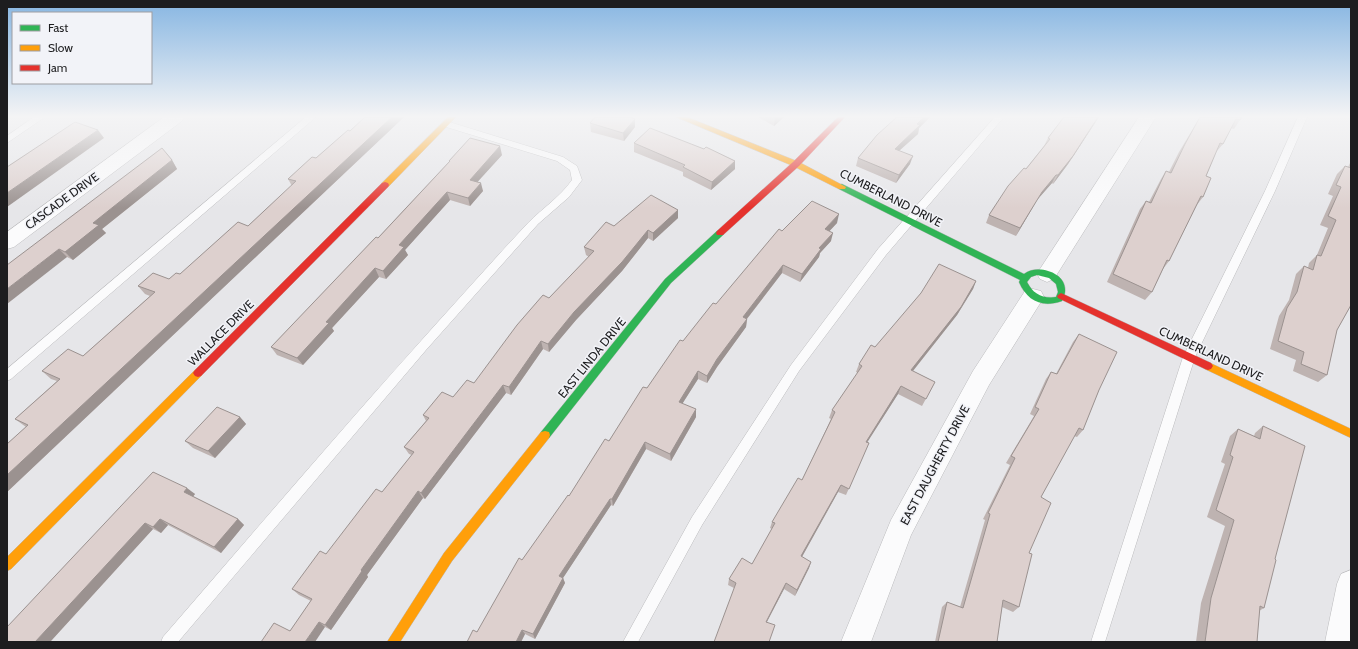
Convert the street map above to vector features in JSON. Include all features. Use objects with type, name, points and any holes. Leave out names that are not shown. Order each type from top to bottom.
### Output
[{"type":"street","name":"CASCADE DRIVE","points":[[7,242],[136,147]]},
{"type":"street","name":"WALLACE DRIVE","points":[[7,565],[423,147]]},
{"type":"street","name":"CUMBERLAND DRIVE","points":[[753,147],[796,164],[910,221],[1029,287]]},
{"type":"street","name":"EAST LINDA DRIVE","points":[[393,642],[448,557],[668,281],[813,147]]},
{"type":"street","points":[[1047,274],[1129,147]]},
{"type":"street","points":[[1037,272],[1047,274],[1060,282],[1062,287],[1061,296],[1056,301],[1044,302],[1029,287],[1031,273],[1037,272]]},
{"type":"street","name":"EAST DAUGHERTY DRIVE","points":[[856,642],[900,530],[1029,287]]},
{"type":"street","name":"CUMBERLAND DRIVE","points":[[1061,296],[1351,434]]},
{"type":"street","points":[[1340,642],[1351,584]]},
{"type":"lane","points":[[7,376],[277,147]]},
{"type":"lane","points":[[168,642],[422,347],[518,240],[535,222],[566,195],[577,180],[574,168],[560,159],[526,147]]},
{"type":"lane","points":[[630,642],[697,521],[795,368],[882,252],[974,147]]},
{"type":"lane","points":[[1098,642],[1133,528],[1189,357],[1290,147]]},
{"type":"building","points":[[37,147],[73,147],[7,193],[7,167]]},
{"type":"building","points":[[328,147],[359,147],[7,475],[7,444],[28,425],[15,419],[60,379],[42,371],[68,349],[83,356],[155,292],[138,286],[153,273],[169,279],[176,273],[180,274],[238,222],[248,226],[296,181],[288,179],[312,157],[316,158]]},
{"type":"building","points":[[462,147],[499,147],[470,180],[481,183],[468,198],[447,192],[399,245],[404,247],[383,271],[375,268],[326,322],[329,323],[297,358],[271,347],[376,237],[378,238]]},
{"type":"building","points":[[644,147],[700,147],[704,149],[707,147],[735,161],[712,182],[683,167],[685,165]]},
{"type":"building","points":[[867,147],[897,147],[895,149],[913,156],[899,175],[858,158]]},
{"type":"building","points":[[1043,147],[1079,147],[1058,175],[1056,175],[1042,192],[1020,228],[989,215],[1008,186],[1024,168],[1026,169]]},
{"type":"building","points":[[1183,147],[1218,147],[1206,176],[1211,178],[1203,197],[1201,196],[1152,292],[1113,274],[1146,201],[1151,203],[1166,171],[1171,173]]},
{"type":"building","points":[[162,148],[172,160],[93,223],[99,225],[65,252],[59,249],[7,289],[7,265]]},
{"type":"building","points":[[1345,166],[1351,168],[1351,305],[1337,330],[1327,375],[1301,364],[1304,352],[1278,341],[1287,308],[1297,292],[1304,266],[1313,270],[1317,255],[1321,256],[1336,220],[1328,216],[1341,187],[1336,185]]},
{"type":"building","points":[[651,195],[678,210],[653,233],[648,230],[622,262],[574,312],[548,344],[541,341],[509,387],[503,385],[421,493],[418,491],[361,570],[362,571],[325,625],[319,622],[305,642],[261,642],[274,623],[290,631],[312,599],[292,589],[320,551],[326,554],[376,489],[382,492],[414,452],[404,447],[429,418],[423,415],[442,392],[453,397],[467,380],[474,383],[517,325],[543,295],[549,298],[594,251],[584,247],[606,222],[614,226]]},
{"type":"building","points":[[812,201],[839,214],[825,229],[833,233],[819,248],[821,249],[802,274],[783,265],[743,317],[747,319],[717,359],[707,376],[698,371],[679,402],[696,409],[670,454],[645,442],[612,499],[610,499],[559,576],[563,578],[533,634],[522,630],[516,642],[467,642],[473,630],[477,632],[519,558],[522,560],[568,495],[569,496],[605,439],[609,441],[643,387],[647,388],[680,340],[683,341],[713,303],[716,304],[779,229],[782,231]]},
{"type":"building","points":[[939,264],[976,281],[961,307],[911,370],[935,382],[926,399],[901,386],[866,442],[869,443],[849,489],[841,485],[801,556],[811,562],[797,590],[786,583],[766,622],[775,625],[769,642],[714,642],[736,583],[729,579],[742,558],[752,564],[775,523],[772,522],[798,478],[802,480],[835,412],[832,410],[862,366],[859,364],[871,345],[875,347],[921,293]]},
{"type":"building","points":[[1079,334],[1117,352],[1099,390],[1083,430],[1079,428],[1041,497],[1051,503],[1029,553],[1032,554],[1019,607],[1003,600],[997,642],[938,642],[947,602],[963,608],[990,514],[988,513],[1015,458],[1011,456],[1039,409],[1035,407],[1051,372],[1057,374]]},
{"type":"building","points":[[217,407],[240,417],[208,451],[185,441]]},
{"type":"building","points":[[1263,426],[1305,446],[1275,559],[1264,608],[1260,606],[1257,642],[1205,642],[1211,598],[1234,520],[1216,510],[1233,457],[1230,455],[1238,429],[1260,439]]},
{"type":"building","points":[[153,472],[187,488],[184,492],[238,519],[214,547],[160,519],[153,527],[145,523],[35,642],[7,642],[7,627]]},
{"type":"traffic: fast","points":[[842,187],[1024,278]]},
{"type":"traffic: fast","points":[[545,435],[668,281],[720,233]]},
{"type":"traffic: fast","points":[[1037,272],[1052,276],[1060,282],[1062,292],[1059,299],[1053,301],[1037,299],[1025,288],[1023,282],[1028,275],[1037,272]]},
{"type":"traffic: slow","points":[[385,185],[423,147]]},
{"type":"traffic: slow","points":[[754,147],[796,164],[842,187]]},
{"type":"traffic: slow","points":[[1208,366],[1351,434]]},
{"type":"traffic: slow","points":[[7,565],[198,373]]},
{"type":"traffic: slow","points":[[393,642],[448,557],[545,435]]},
{"type":"traffic: jam","points":[[720,233],[812,147]]},
{"type":"traffic: jam","points":[[198,373],[385,185]]},
{"type":"traffic: jam","points":[[1061,296],[1208,366]]}]
